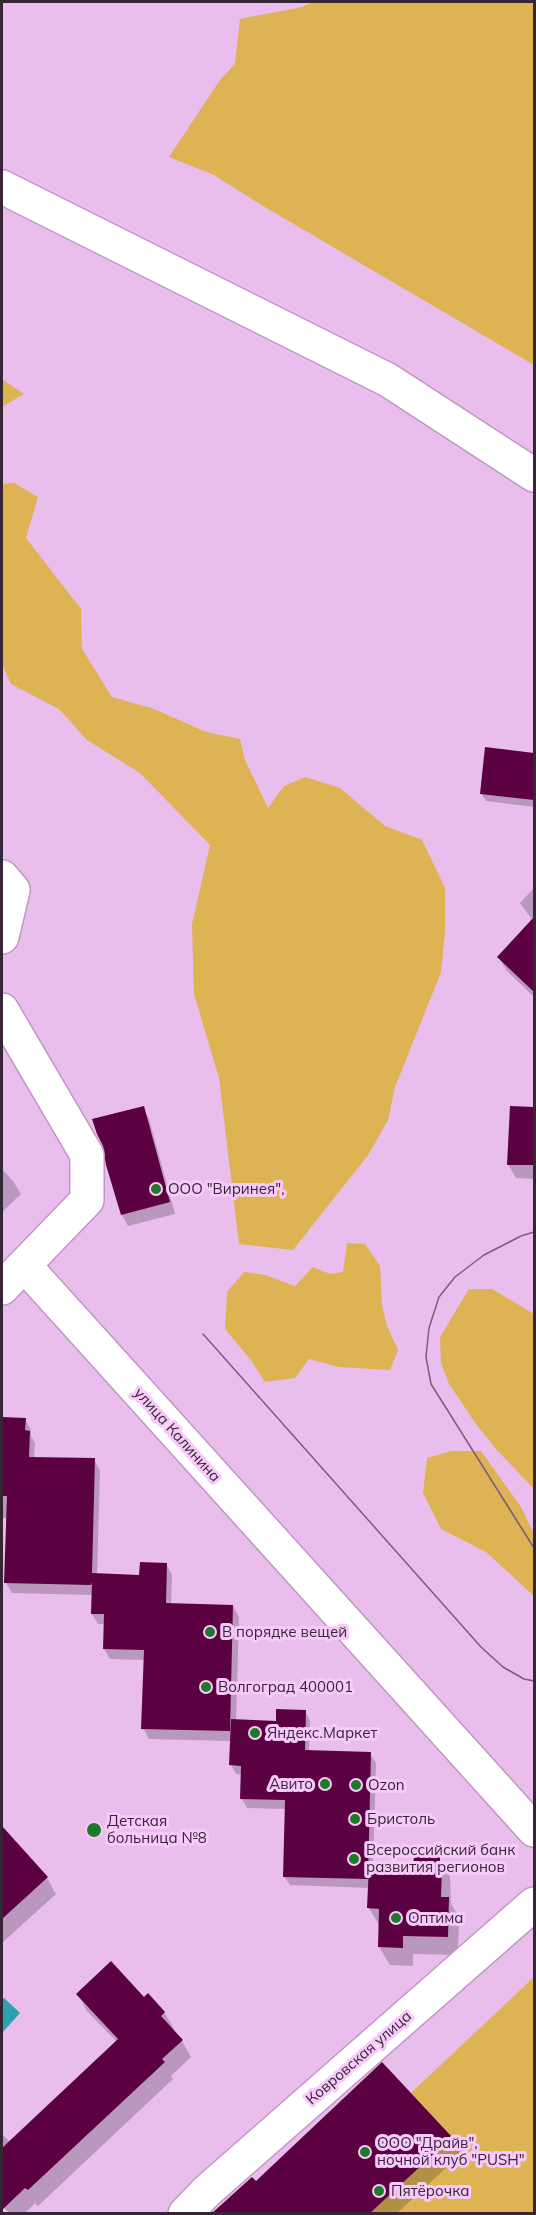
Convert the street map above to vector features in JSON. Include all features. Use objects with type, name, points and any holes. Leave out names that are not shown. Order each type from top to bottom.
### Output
[{"type":"street","points":[[2,187],[387,380],[534,475]]},
{"type":"street","points":[[2,877],[13,890],[2,937]]},
{"type":"street","name":"улица Калинина","points":[[2,1010],[87,1155],[87,1200],[13,1277],[534,1830]]},
{"type":"street","name":"Ковровская улица","points":[[185,2214],[207,2191],[534,1904]]},
{"type":"shaded area","points":[[313,2],[534,2],[534,365],[214,175],[169,157],[220,80],[235,64],[240,19],[302,7]]},
{"type":"shaded area","points":[[2,379],[24,394],[2,407]]},
{"type":"shaded area","points":[[14,483],[38,497],[26,538],[81,609],[82,649],[112,697],[154,709],[206,732],[240,739],[245,760],[268,808],[284,786],[305,777],[340,788],[385,826],[422,840],[445,888],[445,933],[441,972],[395,1087],[388,1120],[368,1155],[293,1250],[239,1244],[219,1078],[194,994],[192,924],[210,845],[140,773],[87,740],[59,709],[11,684],[2,664],[2,484]]},
{"type":"shaded area","points":[[347,1243],[365,1244],[380,1266],[382,1305],[387,1326],[398,1350],[390,1370],[338,1367],[309,1359],[295,1378],[265,1382],[250,1359],[225,1329],[227,1292],[244,1272],[265,1275],[295,1286],[313,1267],[330,1274],[343,1272]]},
{"type":"shaded area","points":[[469,1289],[492,1289],[534,1314],[534,1489],[476,1424],[449,1384],[441,1363],[440,1337]]},
{"type":"shaded area","points":[[451,1451],[481,1451],[521,1507],[534,1534],[534,1596],[486,1552],[441,1529],[423,1493],[427,1458]]},
{"type":"shaded area","points":[[534,1977],[534,2213],[369,2214],[452,2137],[411,2093]]},
{"type":"shaded area","points":[[4,1998],[20,2013],[2,2033],[2,2001]]},
{"type":"building","points":[[485,747],[534,753],[534,800],[480,794]]},
{"type":"building","points":[[534,917],[534,992],[497,957]]},
{"type":"building","points":[[144,1106],[170,1202],[121,1215],[106,1165],[103,1146],[92,1119]]},
{"type":"building","points":[[510,1106],[534,1107],[534,1165],[507,1165]]},
{"type":"building","points":[[2,1417],[26,1418],[25,1430],[30,1431],[29,1457],[95,1458],[92,1573],[139,1575],[140,1562],[167,1563],[166,1603],[233,1605],[230,1731],[141,1729],[144,1650],[103,1649],[104,1614],[91,1614],[92,1582],[91,1585],[4,1583],[7,1496],[2,1496]]},
{"type":"building","points":[[276,1709],[306,1710],[305,1750],[371,1752],[368,1879],[283,1877],[285,1800],[240,1799],[241,1766],[229,1765],[231,1719],[276,1721]]},
{"type":"building","points":[[2,1826],[48,1877],[2,1919]]},
{"type":"building","points":[[414,1857],[440,1857],[441,1897],[449,1897],[448,1937],[403,1936],[403,1948],[378,1947],[379,1909],[367,1908],[369,1865],[413,1866]]},
{"type":"building","points":[[111,1961],[144,1997],[148,1993],[165,2012],[161,2016],[183,2040],[162,2059],[165,2062],[28,2190],[25,2188],[2,2210],[2,2148],[118,2039],[76,1994]]},
{"type":"building","points":[[382,2062],[452,2137],[369,2214],[211,2214],[252,2177],[256,2181]]},
{"type":"tram line","points":[[534,1232],[484,1255],[455,1277],[439,1297],[429,1328],[426,1357],[431,1384],[534,1548]]},
{"type":"tram line","points":[[203,1334],[481,1647],[503,1667],[524,1679],[534,1681]]},
{"type":"place","name":"ООО \"Виринея\",","points":[[156,1189]]},
{"type":"place","name":"В порядке вещей","points":[[210,1632]]},
{"type":"place","name":"Волгоград 400001","points":[[206,1687]]},
{"type":"place","name":"Яндекс.Маркет","points":[[255,1733]]},
{"type":"place","name":"Авито","points":[[325,1784]]},
{"type":"place","name":"Ozon","points":[[356,1785]]},
{"type":"place","name":"Бристоль","points":[[355,1819]]},
{"type":"place","name":"Детская больница №8","points":[[94,1830]]},
{"type":"place","name":"Всероссийский банк развития регионов","points":[[354,1859]]},
{"type":"place","name":"Оптима","points":[[396,1918]]},
{"type":"place","name":"ООО \"Драйв\", ночной клуб \"PUSH\"","points":[[365,2152]]},
{"type":"place","name":"Пятёрочка","points":[[379,2191]]}]
